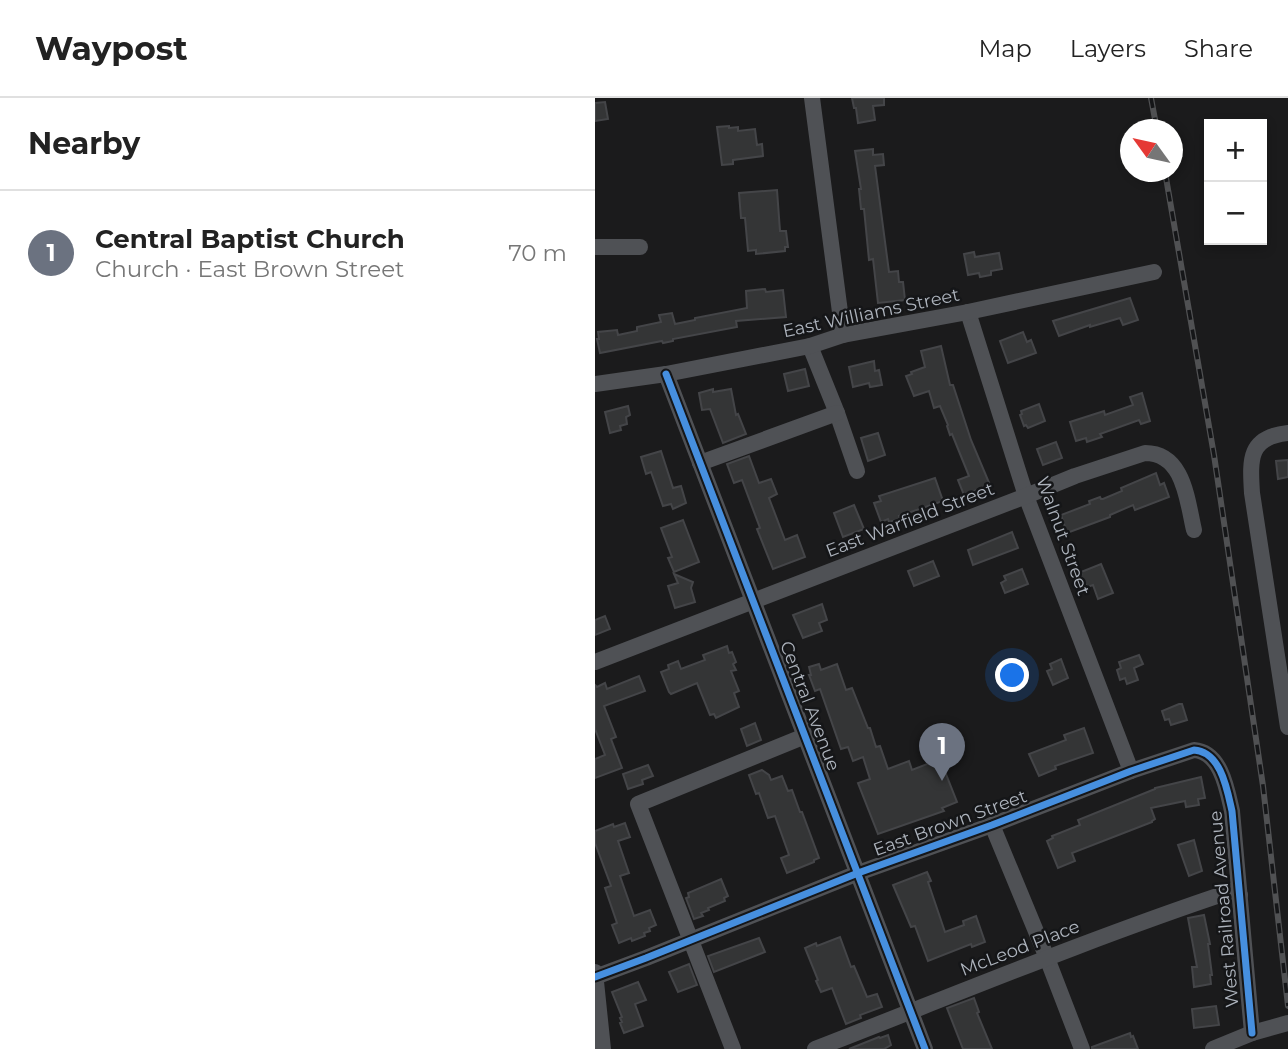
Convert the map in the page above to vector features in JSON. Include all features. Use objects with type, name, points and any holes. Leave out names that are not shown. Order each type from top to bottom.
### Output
[{"type":"street","points":[[813,98],[843,335]]},
{"type":"street","points":[[595,247],[640,247]]},
{"type":"street","name":"East Williams Street","points":[[595,384],[666,374],[810,346],[843,335],[968,312],[1154,272]]},
{"type":"street","name":"Walnut Street","points":[[968,312],[1026,496],[1131,771]]},
{"type":"street","points":[[810,346],[857,471]]},
{"type":"street","name":"Central Avenue","points":[[666,374],[925,1049]]},
{"type":"street","points":[[700,463],[837,413]]},
{"type":"street","points":[[1288,433],[1261,441],[1252,457],[1251,472],[1288,727]]},
{"type":"street","name":"East Warfield Street","points":[[595,662],[1075,476],[1145,453],[1154,453],[1170,460],[1178,472],[1193,530]]},
{"type":"street","points":[[733,1049],[638,804],[805,736]]},
{"type":"street","name":"East Brown Street","points":[[595,975],[1131,771],[1199,750]]},
{"type":"street","name":"West Railroad Avenue","points":[[1199,750],[1213,759],[1229,794],[1252,1033]]},
{"type":"street","points":[[992,825],[1082,1049]]},
{"type":"street","name":"McLeod Place","points":[[815,1049],[1166,913],[1232,891],[1240,895]]},
{"type":"street","points":[[595,975],[603,1049]]},
{"type":"street","points":[[1213,1049],[1252,1033],[1288,1023]]},
{"type":"building","points":[[852,98],[884,98],[884,105],[873,106],[875,120],[858,123]]},
{"type":"building","points":[[605,102],[608,119],[595,121],[595,103]]},
{"type":"building","points":[[717,127],[738,127],[738,131],[755,129],[757,145],[762,144],[763,156],[733,160],[733,164],[722,165]]},
{"type":"building","points":[[873,149],[873,155],[883,154],[884,165],[875,166],[889,272],[898,271],[899,282],[903,282],[905,300],[878,303],[873,259],[869,260],[864,209],[861,209],[855,151]]},
{"type":"building","points":[[777,190],[780,231],[786,231],[788,247],[785,247],[785,251],[756,254],[756,250],[748,251],[739,193]]},
{"type":"building","points":[[974,252],[975,257],[999,253],[1002,269],[980,277],[979,273],[968,275],[964,254]]},
{"type":"building","points":[[765,289],[766,292],[783,290],[786,317],[736,321],[737,327],[600,353],[598,332],[617,330],[618,335],[637,331],[637,327],[661,322],[659,315],[672,313],[675,324],[747,308],[746,291]]},
{"type":"building","points":[[1130,298],[1138,320],[1123,325],[1120,318],[1059,336],[1053,321]]},
{"type":"building","points":[[1023,332],[1027,342],[1031,340],[1036,353],[1008,363],[1000,341]]},
{"type":"building","points":[[941,346],[950,385],[953,385],[971,440],[990,485],[964,495],[958,480],[969,476],[940,406],[934,408],[929,391],[914,396],[906,376],[925,367],[921,351]]},
{"type":"building","points":[[874,361],[875,371],[879,370],[882,385],[870,387],[869,383],[853,387],[849,367]]},
{"type":"building","points":[[805,369],[809,386],[788,391],[784,374]]},
{"type":"building","points":[[713,389],[713,392],[731,389],[736,415],[738,414],[746,434],[723,443],[710,409],[702,410],[699,393]]},
{"type":"building","points":[[1142,393],[1150,421],[1141,424],[1139,420],[1100,434],[1102,437],[1087,442],[1086,438],[1076,441],[1070,422],[1104,411],[1105,415],[1133,405],[1130,397]]},
{"type":"building","points":[[1039,404],[1045,421],[1028,428],[1024,426],[1021,411]]},
{"type":"building","points":[[628,406],[630,415],[626,417],[627,424],[620,426],[621,430],[610,433],[605,412]]},
{"type":"building","points":[[878,433],[885,455],[868,461],[861,438]]},
{"type":"building","points":[[1056,442],[1062,458],[1043,465],[1037,449]]},
{"type":"building","points":[[661,451],[673,488],[681,486],[686,503],[673,509],[671,504],[663,506],[651,472],[646,474],[641,457]]},
{"type":"building","points":[[749,456],[759,483],[771,479],[777,494],[769,498],[785,540],[797,535],[805,557],[773,569],[742,480],[734,483],[727,464]]},
{"type":"building","points":[[1288,460],[1288,477],[1278,479],[1276,461]]},
{"type":"building","points":[[1156,473],[1160,485],[1164,483],[1169,497],[1135,510],[1133,505],[1067,533],[1061,515],[1090,504],[1089,501],[1100,497],[1103,499],[1122,491],[1121,488]]},
{"type":"building","points":[[935,478],[943,501],[899,516],[900,519],[881,522],[874,503],[881,501],[879,496]]},
{"type":"building","points":[[854,505],[864,529],[843,537],[834,513]]},
{"type":"building","points":[[683,520],[699,562],[674,572],[668,558],[672,557],[661,528]]},
{"type":"building","points":[[1012,532],[1018,548],[973,565],[968,550]]},
{"type":"building","points":[[933,561],[939,576],[914,586],[908,571]]},
{"type":"building","points":[[1101,564],[1113,593],[1098,599],[1093,585],[1083,586],[1079,576],[1081,572]]},
{"type":"building","points":[[1022,569],[1028,584],[1005,593],[1001,583],[1006,580],[1004,576]]},
{"type":"building","points":[[674,574],[693,582],[691,588],[695,602],[675,608],[668,586],[678,583]]},
{"type":"building","points":[[822,604],[827,620],[819,623],[822,631],[803,638],[793,615]]},
{"type":"building","points":[[605,616],[610,629],[595,635],[595,620]]},
{"type":"building","points":[[727,646],[736,662],[733,664],[736,670],[731,671],[739,691],[734,693],[739,707],[716,718],[714,714],[710,715],[697,683],[671,694],[669,692],[661,672],[669,669],[668,665],[678,661],[681,669],[705,660],[703,655]]},
{"type":"building","points":[[1139,655],[1143,664],[1134,668],[1138,680],[1127,684],[1125,678],[1120,680],[1117,670],[1121,668],[1119,662]]},
{"type":"building","points":[[1061,659],[1068,678],[1053,685],[1047,671],[1052,669],[1050,664]]},
{"type":"building","points":[[819,664],[821,670],[837,664],[846,690],[852,688],[888,769],[909,761],[912,770],[940,759],[957,802],[942,808],[944,811],[878,834],[858,783],[870,779],[863,757],[853,761],[848,747],[841,749],[820,689],[815,691],[809,675],[809,667]]},
{"type":"building","points":[[639,676],[645,691],[604,706],[616,737],[611,739],[622,768],[595,778],[595,759],[605,755],[595,729],[595,685],[597,687],[605,683],[607,689]]},
{"type":"building","points":[[1182,704],[1187,720],[1171,725],[1169,719],[1165,720],[1162,711]]},
{"type":"building","points":[[755,723],[761,740],[747,746],[741,729]]},
{"type":"building","points":[[1084,728],[1093,753],[1055,766],[1056,769],[1039,776],[1029,754],[1066,740],[1064,735]]},
{"type":"building","points":[[648,765],[653,776],[642,780],[643,784],[628,789],[623,774]]},
{"type":"building","points":[[762,770],[771,780],[782,776],[788,791],[792,790],[819,858],[787,873],[781,858],[789,855],[775,816],[768,818],[749,775]]},
{"type":"building","points":[[1201,777],[1205,798],[1198,799],[1199,805],[1186,807],[1185,801],[1151,808],[1155,819],[1152,822],[1072,853],[1075,861],[1058,868],[1047,841],[1053,838],[1052,836],[1080,825],[1078,820],[1155,788]]},
{"type":"building","points":[[625,823],[630,837],[618,841],[629,873],[620,876],[634,916],[650,910],[656,925],[644,933],[645,936],[619,943],[612,925],[617,923],[605,888],[611,886],[595,843],[595,831],[613,824],[614,827]]},
{"type":"building","points":[[1194,840],[1202,871],[1189,876],[1178,845]]},
{"type":"building","points":[[927,872],[945,932],[964,925],[963,921],[976,916],[985,942],[972,947],[971,944],[928,961],[915,926],[911,927],[893,885]]},
{"type":"building","points":[[721,879],[728,896],[724,898],[725,901],[708,908],[709,910],[701,913],[703,916],[694,919],[686,898],[689,897],[688,893]]},
{"type":"building","points":[[1204,915],[1210,944],[1211,984],[1194,987],[1192,967],[1197,967],[1188,918]]},
{"type":"building","points":[[840,937],[851,967],[854,966],[867,997],[877,994],[882,1007],[860,1015],[861,1018],[846,1024],[832,988],[821,992],[805,948]]},
{"type":"building","points":[[759,938],[765,952],[714,972],[708,956]]},
{"type":"building","points":[[689,964],[697,985],[678,992],[669,972]]},
{"type":"building","points":[[638,982],[646,1000],[635,1004],[643,1026],[624,1033],[620,1023],[622,1017],[612,992]]},
{"type":"building","points":[[974,998],[979,1012],[977,1013],[992,1049],[963,1049],[947,1008]]},
{"type":"building","points":[[1216,1006],[1219,1025],[1194,1028],[1192,1009]]},
{"type":"building","points":[[1130,1033],[1138,1049],[1092,1049],[1092,1047]]},
{"type":"building","points":[[888,1035],[891,1045],[884,1049],[849,1049],[879,1037]]},
{"type":"railway","points":[[1151,98],[1155,119]]},
{"type":"railway","points":[[1167,182],[1214,455],[1263,786],[1288,1006]]},
{"type":"cycle path","points":[[666,374],[925,1049]]},
{"type":"cycle path","points":[[595,977],[858,873],[1194,750],[1203,752],[1217,764],[1232,811],[1252,1033]]},
{"type":"place","name":"Central Baptist Church","points":[[942,781]]}]
